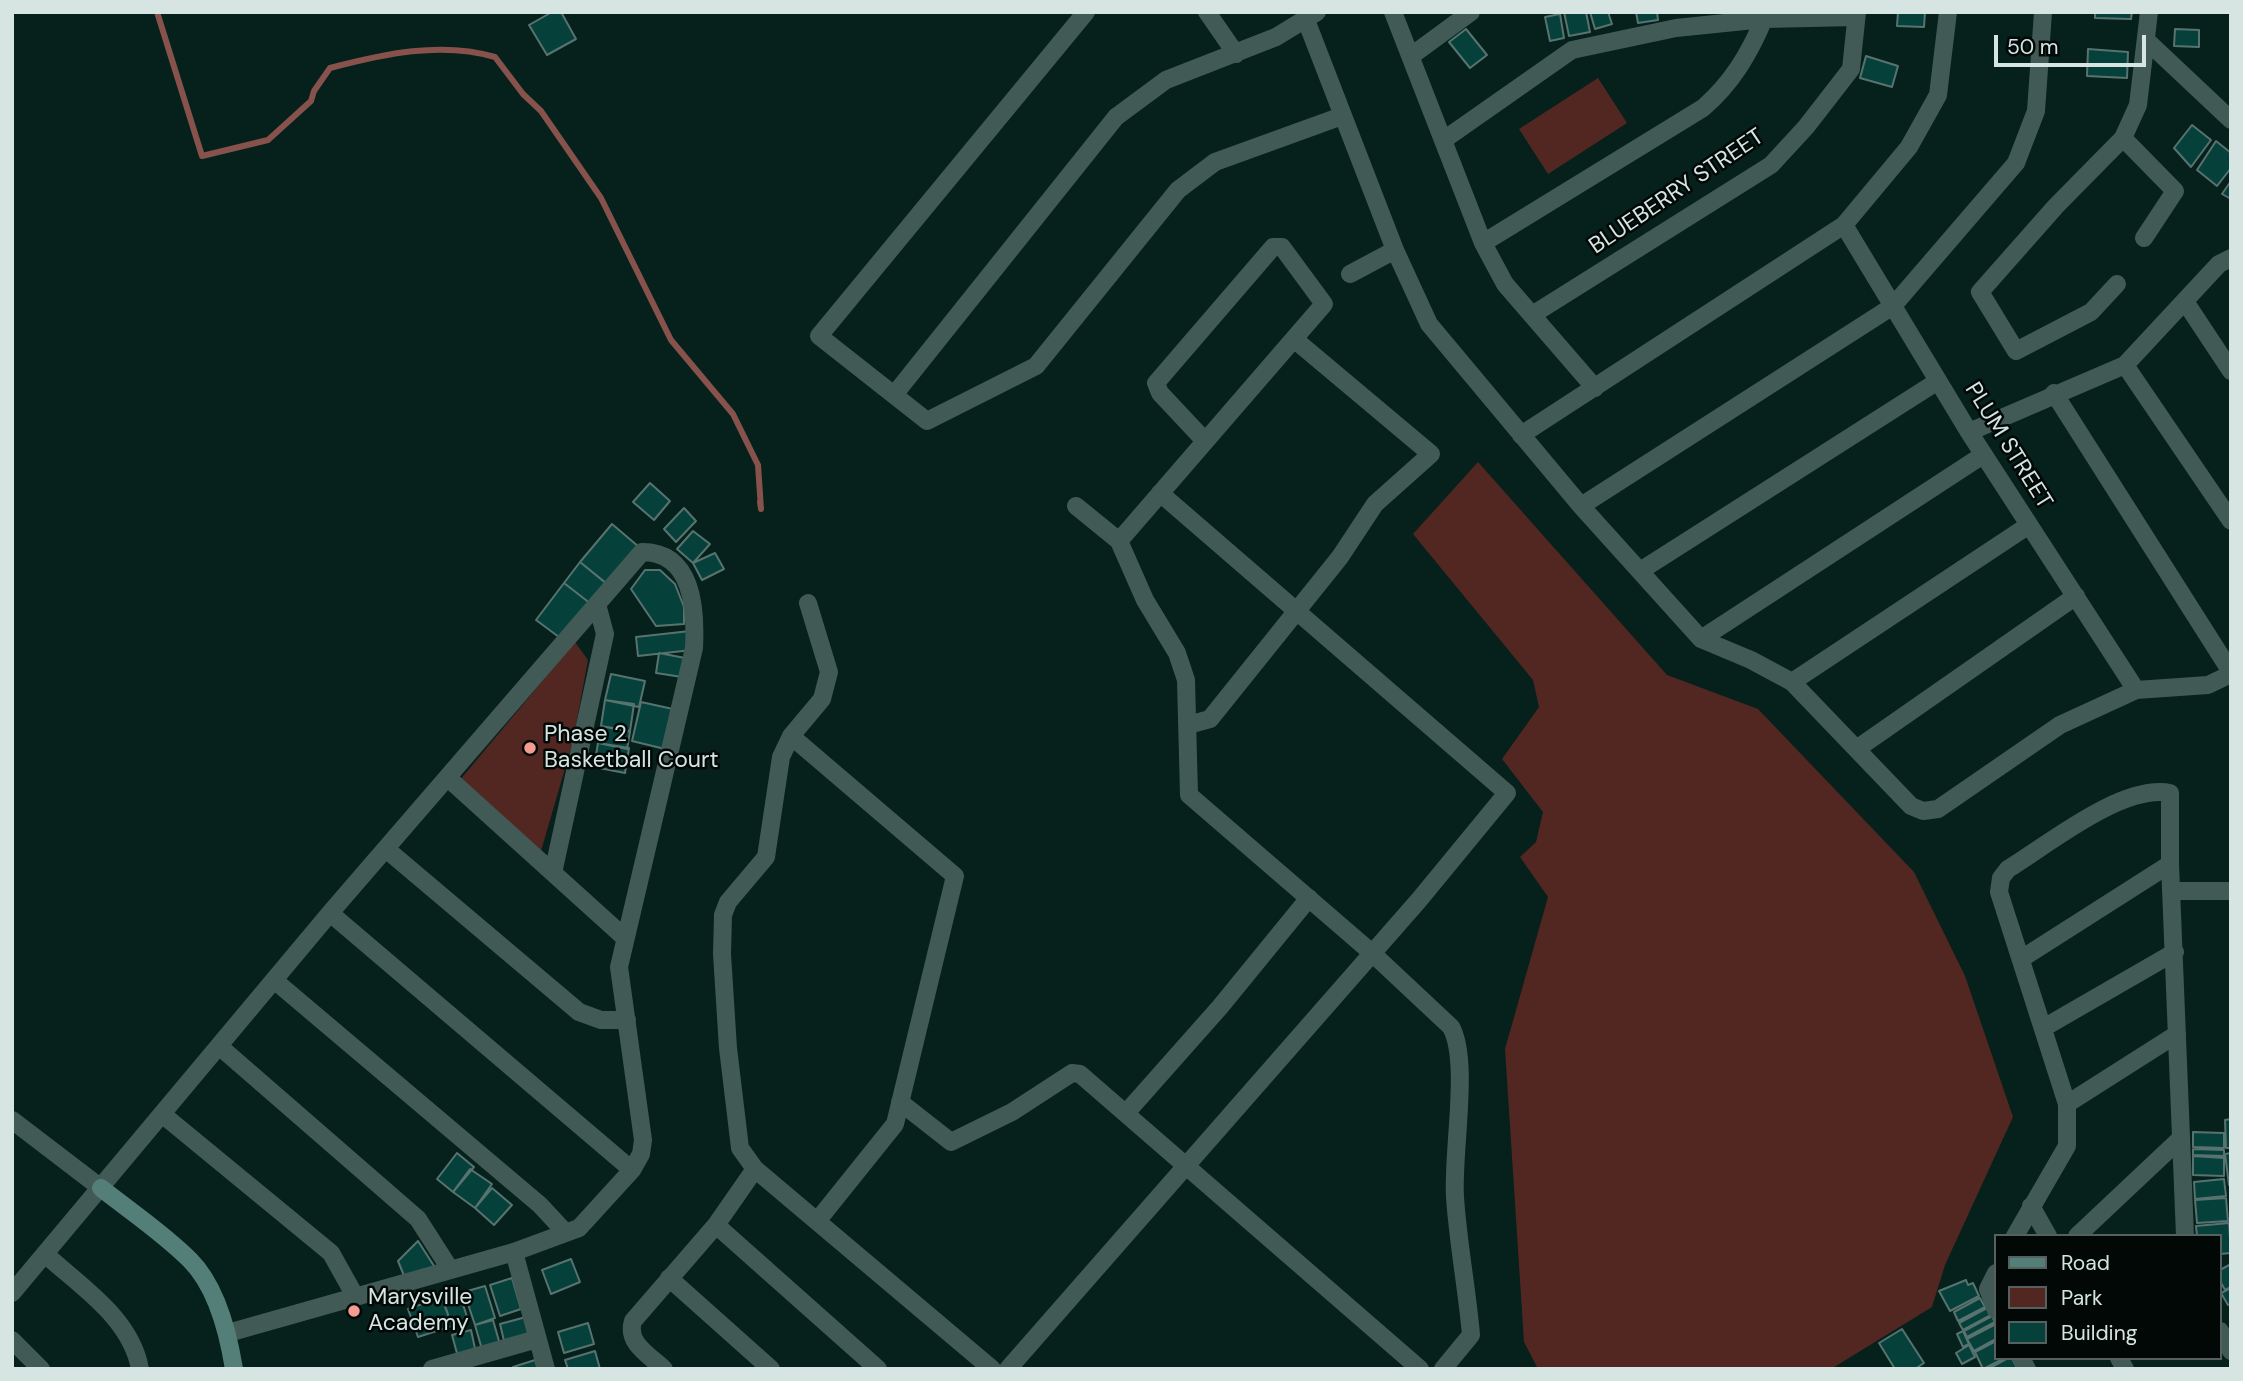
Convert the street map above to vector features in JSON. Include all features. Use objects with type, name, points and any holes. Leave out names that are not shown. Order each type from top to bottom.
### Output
[{"type":"street","points":[[1086,12],[819,336],[927,421],[1036,366],[1178,190],[1215,162],[1342,116]]},
{"type":"street","points":[[1207,12],[1236,54]]},
{"type":"street","points":[[1393,12],[1445,139],[1483,243],[1505,284],[1595,388]]},
{"type":"street","points":[[1411,56],[1471,12]]},
{"type":"street","points":[[1521,435],[1844,225],[1909,147],[1938,95],[1948,12]]},
{"type":"street","points":[[1581,506],[1893,306],[2016,163],[2036,111],[2043,12]]},
{"type":"street","points":[[2117,284],[2091,312],[2016,351],[1980,292],[2056,205],[2123,138],[2138,105],[2149,12]]},
{"type":"street","points":[[1445,139],[1572,50],[1676,28],[1764,19],[1856,15]]},
{"type":"street","name":"BLUEBERRY STREET","points":[[1532,316],[1771,165],[1806,127],[1851,69],[1856,15]]},
{"type":"street","points":[[894,395],[1116,117],[1166,80],[1236,54],[1311,16],[1342,116],[1395,250],[1429,324],[1581,506],[1700,639],[1751,660],[1792,682],[1911,806],[1923,811],[1938,809],[2060,725],[2136,690],[2208,685],[2231,673],[2054,393]]},
{"type":"street","points":[[1483,243],[1703,108],[1726,88],[1751,48],[1764,19]]},
{"type":"street","points":[[2146,40],[2231,120]]},
{"type":"street","points":[[2123,138],[2175,191],[2144,238]]},
{"type":"street","name":"PLUM STREET","points":[[1844,225],[1969,432],[2136,690]]},
{"type":"street","points":[[1119,541],[1324,304],[1282,247],[1273,247],[1156,383],[1160,393],[1205,441]]},
{"type":"street","points":[[1350,274],[1395,250]]},
{"type":"street","points":[[1969,432],[2054,393],[2125,365],[2220,264],[2231,258]]},
{"type":"street","points":[[2186,303],[2231,372]]},
{"type":"street","points":[[1188,725],[1210,719],[1355,537],[1375,504],[1431,454],[1294,339]]},
{"type":"street","points":[[2125,365],[2231,521]]},
{"type":"street","points":[[1640,571],[1938,381]]},
{"type":"street","points":[[1700,639],[1983,454]]},
{"type":"street","points":[[1008,1369],[1372,953],[1507,793],[1160,493]]},
{"type":"street","points":[[1076,506],[1119,541],[1145,600],[1177,653],[1186,680],[1189,795],[1310,898],[1451,1027],[1459,1047],[1455,1196],[1471,1335],[1443,1369]]},
{"type":"street","points":[[1792,682],[2029,524]]},
{"type":"street","points":[[12,1293],[330,913],[642,552],[660,552],[674,560],[688,587],[695,620],[694,648],[619,967],[643,1140],[641,1154],[632,1170],[579,1228],[514,1252],[228,1333]]},
{"type":"street","points":[[1858,748],[2076,596]]},
{"type":"street","points":[[807,603],[829,672],[822,699],[791,736],[781,757],[766,858],[728,902],[723,915],[722,954],[728,1048],[740,1148],[755,1169],[992,1369]]},
{"type":"street","points":[[553,873],[605,634],[597,604]]},
{"type":"street","points":[[791,736],[955,876],[895,1124],[818,1220]]},
{"type":"street","points":[[448,778],[624,937]]},
{"type":"street","points":[[2016,1234],[2067,1146],[2067,1104],[2045,1027],[2000,892],[2001,878],[2008,869],[2117,802],[2155,790],[2170,793],[2170,864],[2185,1234]]},
{"type":"street","points":[[386,849],[579,1012],[601,1020],[627,1020]]},
{"type":"street","points":[[2021,959],[2170,864]]},
{"type":"street","points":[[2171,891],[2231,891]]},
{"type":"street","points":[[1126,1113],[1220,1007],[1310,898]]},
{"type":"street","points":[[330,913],[632,1170]]},
{"type":"street","points":[[2045,1027],[2175,952]]},
{"type":"street","points":[[275,980],[540,1205],[566,1233]]},
{"type":"street","points":[[2067,1104],[2177,1034]]},
{"type":"street","points":[[219,1046],[418,1219],[450,1269]]},
{"type":"street","points":[[900,1102],[951,1142],[1012,1112],[1072,1073],[1080,1074],[1420,1369]]},
{"type":"street","points":[[162,1114],[331,1253],[355,1296]]},
{"type":"street","points":[[12,1120],[191,1261],[209,1288],[228,1333],[234,1369]]},
{"type":"street","points":[[2079,1234],[2180,1139]]},
{"type":"street","points":[[664,1369],[635,1342],[630,1331],[633,1321],[716,1224],[755,1169]]},
{"type":"street","points":[[2031,1206],[2047,1234]]},
{"type":"street","points":[[716,1224],[877,1369]]},
{"type":"street","points":[[514,1252],[546,1369]]},
{"type":"street","points":[[45,1254],[124,1327],[137,1352],[140,1369]]},
{"type":"street","points":[[1994,1277],[1988,1289],[1994,1305]]},
{"type":"street","points":[[669,1278],[771,1369]]},
{"type":"street","points":[[2222,1335],[2231,1352]]},
{"type":"street","points":[[432,1369],[537,1339]]},
{"type":"street","points":[[12,1340],[41,1369]]},
{"type":"green space","points":[[1598,78],[1627,123],[1548,174],[1519,129]]},
{"type":"green space","points":[[1478,462],[1667,675],[1758,709],[1914,872],[1965,976],[2013,1117],[1945,1265],[1932,1307],[1831,1369],[1538,1369],[1524,1342],[1505,1049],[1548,897],[1520,857],[1536,842],[1543,812],[1502,759],[1539,707],[1533,680],[1413,534]]},
{"type":"green space","points":[[575,642],[588,660],[573,741],[541,851],[460,780]]},
{"type":"building","points":[[552,12],[561,12],[576,39],[547,55],[529,25]]},
{"type":"building","points":[[1564,12],[1586,12],[1590,32],[1569,36]]},
{"type":"building","points":[[1590,12],[1608,12],[1612,24],[1595,29]]},
{"type":"building","points":[[1636,12],[1657,12],[1658,20],[1638,23]]},
{"type":"building","points":[[1898,12],[1925,12],[1924,27],[1897,26]]},
{"type":"building","points":[[2095,12],[2132,12],[2131,19],[2095,18]]},
{"type":"building","points":[[1560,14],[1564,38],[1550,41],[1545,17]]},
{"type":"building","points":[[1466,29],[1487,55],[1470,68],[1449,42]]},
{"type":"building","points":[[2175,29],[2199,30],[2199,47],[2174,46]]},
{"type":"building","points":[[2088,49],[2128,52],[2127,78],[2087,76]]},
{"type":"building","points":[[1866,56],[1898,66],[1892,87],[1860,78]]},
{"type":"building","points":[[2192,125],[2211,140],[2191,167],[2174,148]]},
{"type":"building","points":[[2216,141],[2231,153],[2231,168],[2217,186],[2197,170]]},
{"type":"building","points":[[2231,181],[2231,199],[2222,194]]},
{"type":"building","points":[[650,483],[670,501],[654,520],[633,502]]},
{"type":"building","points":[[684,508],[696,521],[676,542],[664,529]]},
{"type":"building","points":[[612,524],[639,547],[608,585],[580,562]]},
{"type":"building","points":[[693,531],[710,544],[693,563],[677,549]]},
{"type":"building","points":[[715,553],[724,569],[702,580],[693,563]]},
{"type":"building","points":[[580,562],[606,583],[591,604],[564,583]]},
{"type":"building","points":[[645,570],[660,570],[675,584],[684,607],[684,624],[656,626],[631,589]]},
{"type":"building","points":[[564,583],[591,604],[563,640],[536,620]]},
{"type":"building","points":[[690,631],[692,650],[638,656],[636,637]]},
{"type":"building","points":[[659,653],[685,658],[682,677],[656,673]]},
{"type":"building","points":[[611,674],[645,681],[639,707],[605,700]]},
{"type":"building","points":[[605,700],[634,704],[630,731],[601,726]]},
{"type":"building","points":[[641,702],[673,709],[665,749],[632,741]]},
{"type":"building","points":[[601,726],[630,732],[627,749],[598,743]]},
{"type":"building","points":[[598,743],[629,748],[625,773],[594,767]]},
{"type":"building","points":[[2231,1119],[2231,1148],[2226,1148],[2225,1120]]},
{"type":"building","points":[[2193,1132],[2224,1133],[2224,1148],[2193,1147]]},
{"type":"building","points":[[2193,1149],[2224,1150],[2224,1156],[2193,1155]]},
{"type":"building","points":[[457,1153],[474,1167],[453,1192],[437,1179]]},
{"type":"building","points":[[2231,1153],[2231,1185],[2229,1185],[2225,1154]]},
{"type":"building","points":[[2193,1156],[2224,1158],[2224,1176],[2193,1175]]},
{"type":"building","points":[[470,1169],[492,1184],[475,1208],[453,1192]]},
{"type":"building","points":[[2224,1179],[2226,1196],[2195,1199],[2194,1182]]},
{"type":"building","points":[[492,1188],[512,1205],[494,1225],[475,1208]]},
{"type":"building","points":[[2226,1198],[2228,1221],[2197,1223],[2195,1200]]},
{"type":"building","points":[[2229,1223],[2231,1253],[2222,1254],[2222,1234],[2197,1234],[2196,1226]]},
{"type":"building","points":[[418,1241],[436,1269],[405,1278],[398,1261]]},
{"type":"building","points":[[571,1259],[580,1282],[551,1294],[542,1270]]},
{"type":"building","points":[[2231,1264],[2231,1287],[2225,1290],[2222,1285],[2222,1269]]},
{"type":"building","points":[[512,1278],[521,1309],[500,1316],[490,1285]]},
{"type":"building","points":[[1966,1280],[1968,1285],[1973,1283],[1979,1296],[1950,1311],[1939,1291]]},
{"type":"building","points":[[485,1286],[495,1318],[475,1325],[464,1292]]},
{"type":"building","points":[[2231,1288],[2231,1303],[2228,1305],[2222,1295]]},
{"type":"building","points":[[442,1297],[452,1326],[418,1337],[408,1309]]},
{"type":"building","points":[[461,1298],[468,1320],[452,1326],[444,1304]]},
{"type":"building","points":[[1980,1298],[1985,1307],[1958,1321],[1954,1312]]},
{"type":"building","points":[[1987,1308],[1991,1315],[1963,1330],[1959,1323]]},
{"type":"building","points":[[1992,1316],[1994,1320],[1994,1323],[1967,1337],[1964,1331]]},
{"type":"building","points":[[526,1317],[531,1339],[505,1345],[500,1324]]},
{"type":"building","points":[[493,1320],[501,1348],[483,1353],[475,1325]]},
{"type":"building","points":[[588,1323],[594,1344],[564,1353],[558,1332]]},
{"type":"building","points":[[1994,1325],[1994,1340],[1974,1351],[1967,1339]]},
{"type":"building","points":[[1902,1329],[1924,1363],[1915,1369],[1895,1369],[1879,1343]]},
{"type":"building","points":[[471,1330],[476,1353],[458,1357],[452,1335]]},
{"type":"building","points":[[1963,1331],[1969,1344],[1963,1347],[1957,1334]]},
{"type":"building","points":[[1994,1342],[1994,1360],[2001,1360],[1983,1369],[1975,1352]]},
{"type":"building","points":[[1969,1345],[1975,1357],[1962,1364],[1956,1353]]},
{"type":"building","points":[[595,1351],[600,1369],[568,1369],[565,1360]]},
{"type":"building","points":[[535,1360],[538,1369],[513,1369],[513,1367]]},
{"type":"building","points":[[2004,1360],[2013,1360],[2017,1368],[1988,1369]]},
{"type":"waterway","points":[[157,12],[202,156],[268,140],[311,101],[314,91],[330,68],[412,51],[454,50],[495,57],[523,94],[541,111],[601,198],[671,340],[733,414],[758,465],[761,509],[760,502]]},
{"type":"place","name":"Phase 2 Basketball Court","points":[[530,748]]},
{"type":"place","name":"Marysville Academy","points":[[354,1311]]}]
